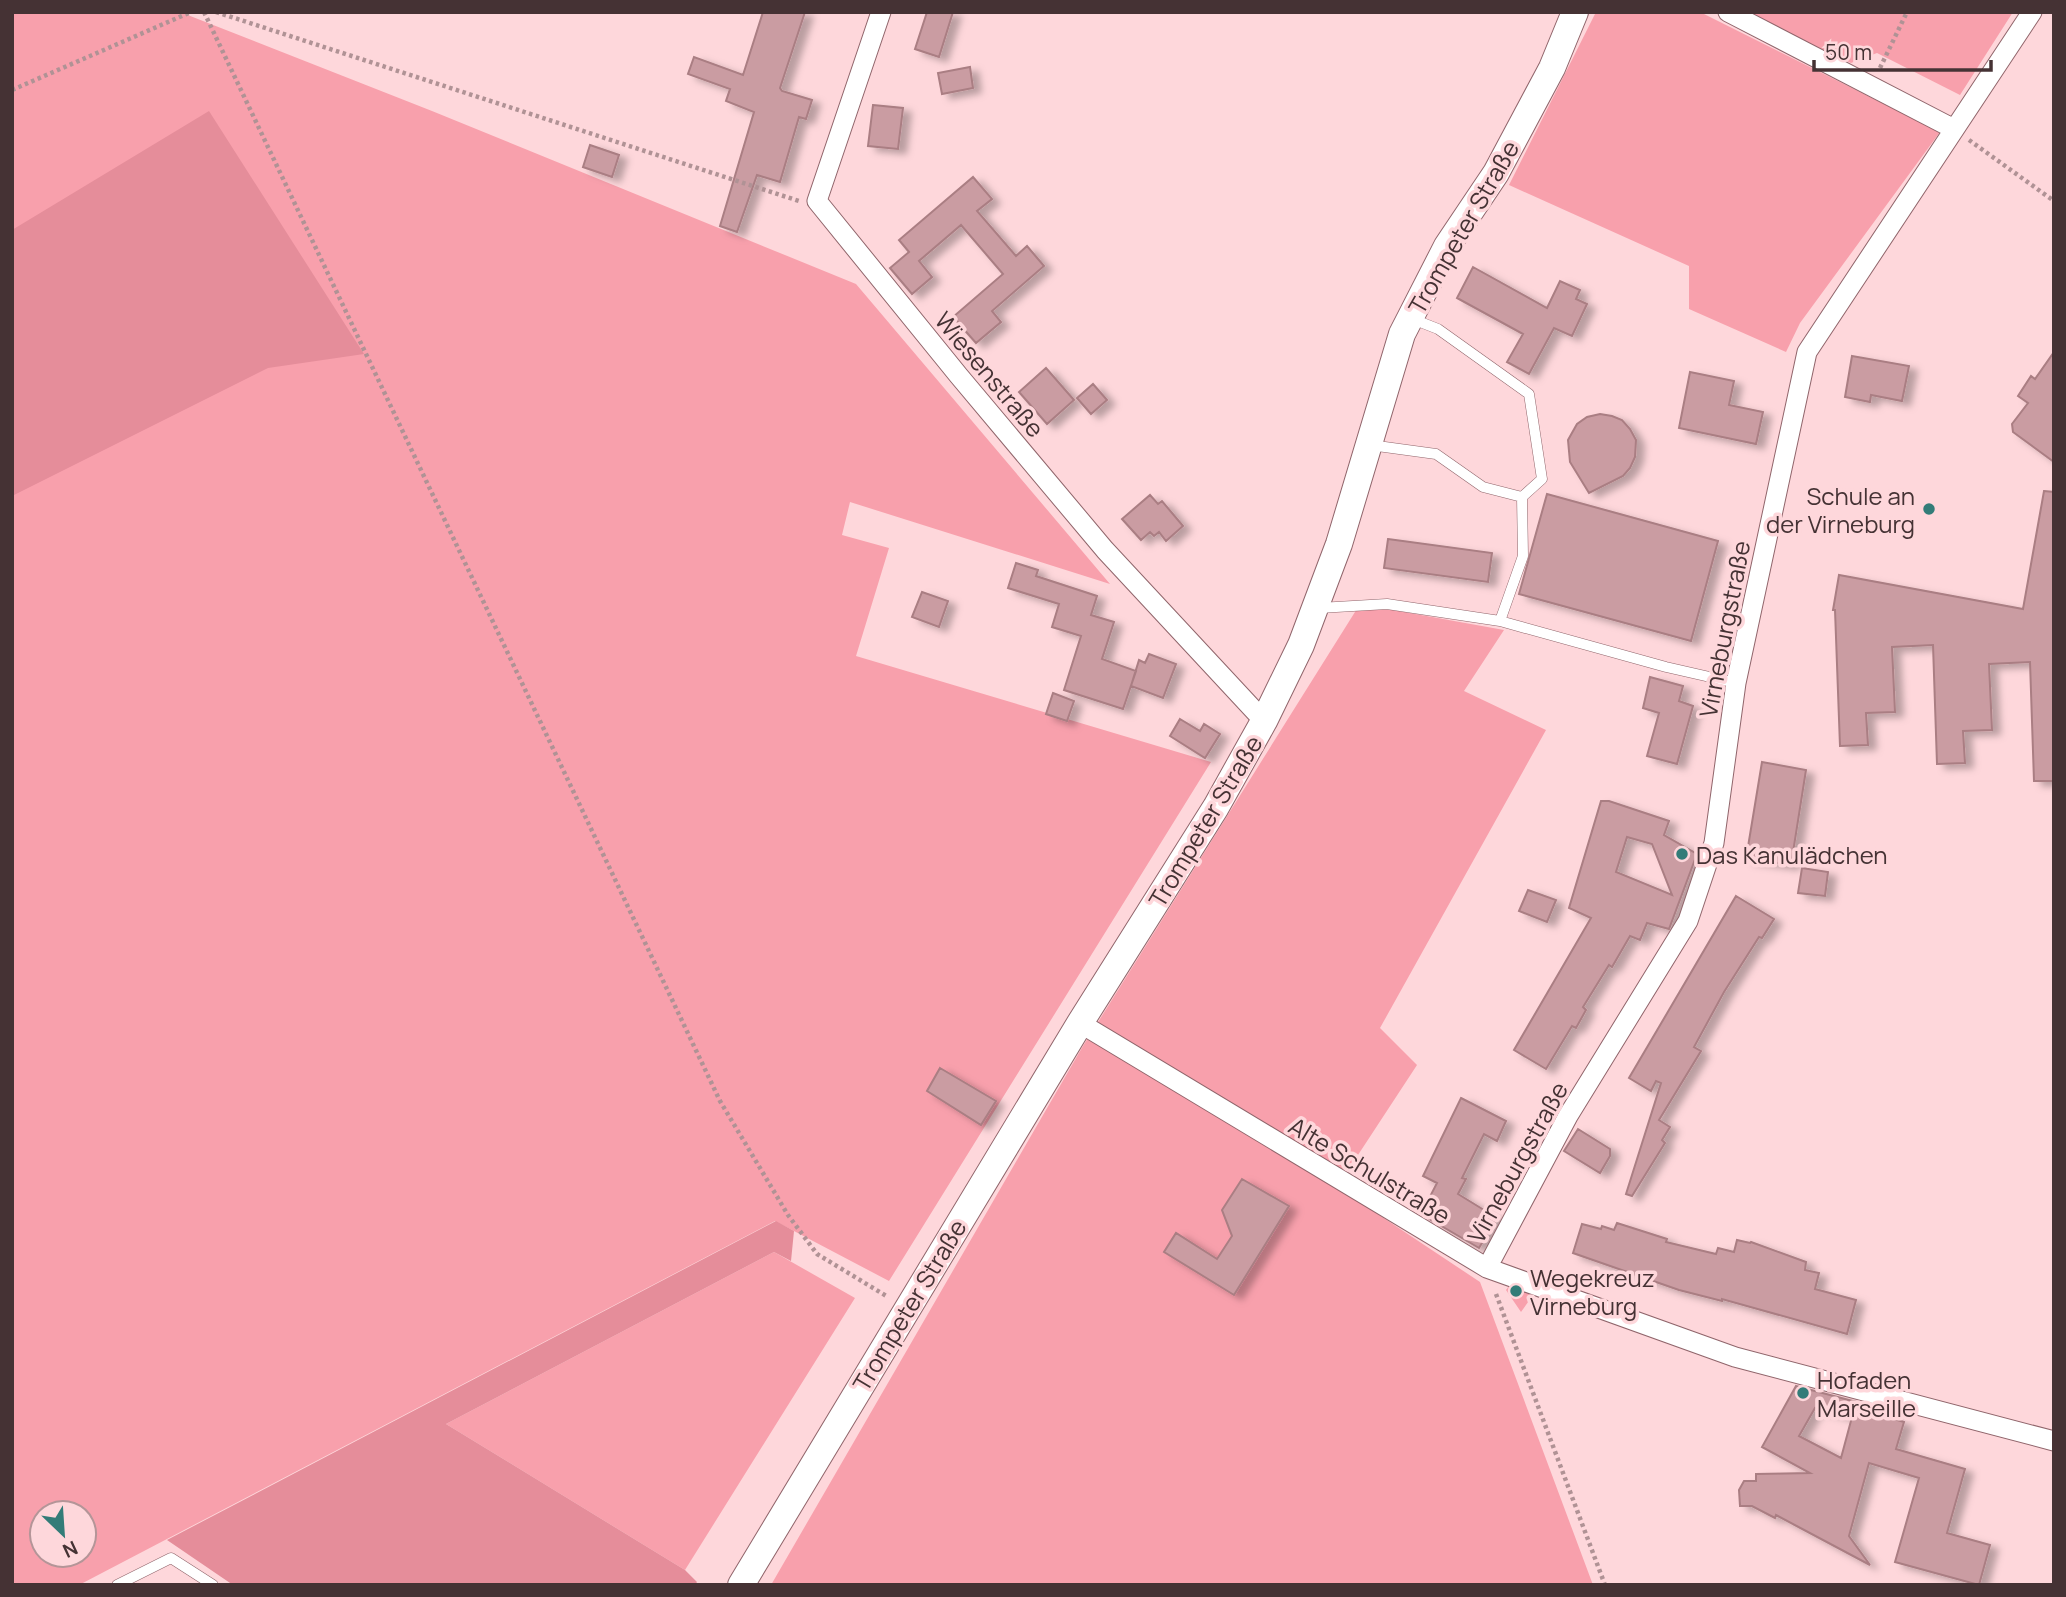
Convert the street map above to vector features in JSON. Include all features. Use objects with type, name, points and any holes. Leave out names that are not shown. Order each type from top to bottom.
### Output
[{"type":"main road","name":"Trompeter Straße","points":[[741,1585],[1080,1023],[1216,807],[1264,721],[1301,645],[1339,544],[1402,334],[1447,246],[1502,161],[1552,68],[1575,12]]},
{"type":"street","points":[[817,201],[881,12]]},
{"type":"street","points":[[1728,12],[1954,130]]},
{"type":"street","name":"Virneburgstraße","points":[[1487,1268],[1568,1116],[1688,921],[1714,844],[1736,683],[1807,352],[2032,12]]},
{"type":"street","name":"Wiesenstraße","points":[[817,201],[1105,550],[1264,721]]},
{"type":"street","name":"Alte Schulstraße","points":[[1080,1023],[1487,1268],[1735,1357],[2054,1441]]},
{"type":"lane","points":[[1410,318],[1438,329],[1529,394],[1542,479],[1522,497],[1524,556],[1500,621]]},
{"type":"lane","points":[[1368,445],[1436,454],[1483,486],[1522,497]]},
{"type":"lane","points":[[1315,608],[1387,604],[1500,621],[1666,667],[1736,683]]},
{"type":"lane","points":[[117,1585],[171,1558],[213,1585]]},
{"type":"path","points":[[12,90],[191,12]]},
{"type":"path","points":[[204,12],[720,1101],[788,1215],[817,1254],[888,1297]]},
{"type":"path","points":[[216,12],[804,202],[817,201]]},
{"type":"path","points":[[1872,86],[1907,12]]},
{"type":"path","points":[[1954,130],[2054,201]]},
{"type":"path","points":[[1487,1268],[1605,1585]]},
{"type":"shaded area","points":[[12,12],[180,12],[432,111],[856,284],[1110,584],[850,502],[842,535],[889,548],[856,656],[1211,762],[889,1281],[775,1221],[79,1585],[12,1585]]},
{"type":"shaded area","points":[[1596,12],[1700,12],[1940,132],[1800,323],[1786,352],[1689,309],[1689,266],[1509,185]]},
{"type":"shaded area","points":[[1745,12],[2013,12],[1960,95],[1877,53],[1851,63]]},
{"type":"shaded area","points":[[209,111],[364,354],[268,368],[12,496],[12,230]]},
{"type":"shaded area","points":[[1360,604],[1504,630],[1464,691],[1546,730],[1380,1028],[1417,1065],[1337,1187],[1480,1282],[1593,1585],[771,1585],[1083,1046]]},
{"type":"shaded area","points":[[776,1221],[794,1231],[791,1261],[774,1252],[446,1424],[685,1570],[697,1582],[695,1585],[233,1585],[167,1540]]},
{"type":"shaded area","points":[[774,1252],[855,1298],[685,1570],[446,1424]]},
{"type":"shaded area","points":[[1512,1282],[1536,1291],[1521,1312],[1506,1290]]},
{"type":"building","points":[[763,12],[805,12],[780,88],[782,91],[812,100],[806,119],[799,117],[780,182],[757,175],[737,232],[720,226],[754,112],[726,101],[730,89],[688,74],[694,57],[743,75]]},
{"type":"building","points":[[927,12],[953,12],[939,57],[915,49]]},
{"type":"building","points":[[970,67],[973,88],[942,94],[938,73]]},
{"type":"building","points":[[873,105],[903,108],[898,149],[868,146]]},
{"type":"building","points":[[590,145],[619,155],[612,177],[583,167]]},
{"type":"building","points":[[973,177],[992,199],[977,211],[1016,256],[1027,246],[1044,266],[992,311],[1001,322],[976,343],[953,317],[1003,274],[961,225],[919,261],[932,277],[912,294],[890,268],[909,252],[899,240]]},
{"type":"building","points":[[1473,267],[1547,308],[1560,281],[1580,290],[1576,299],[1587,304],[1572,336],[1554,328],[1529,374],[1507,362],[1523,334],[1457,298]]},
{"type":"building","points":[[2054,352],[2054,462],[2013,432],[2012,424],[2028,403],[2018,396],[2031,376],[2035,379]]},
{"type":"building","points":[[1852,356],[1909,366],[1902,401],[1871,395],[1870,402],[1845,397]]},
{"type":"building","points":[[1046,368],[1074,400],[1047,424],[1019,392]]},
{"type":"building","points":[[1690,372],[1734,381],[1729,405],[1763,412],[1756,444],[1679,428]]},
{"type":"building","points":[[1093,384],[1107,400],[1091,414],[1077,398]]},
{"type":"building","points":[[1600,414],[1622,420],[1630,429],[1636,440],[1635,457],[1623,476],[1589,493],[1570,462],[1568,440],[1577,424],[1587,417]]},
{"type":"building","points":[[2044,491],[2054,492],[2054,781],[2034,781],[2030,662],[1989,664],[1992,730],[1963,731],[1965,763],[1937,764],[1933,645],[1892,647],[1895,712],[1866,713],[1868,745],[1840,746],[1833,610],[1839,575],[2023,609]]},
{"type":"building","points":[[1547,494],[1718,541],[1691,641],[1519,594]]},
{"type":"building","points":[[1150,495],[1158,504],[1162,501],[1183,526],[1166,541],[1159,532],[1154,536],[1150,532],[1141,540],[1122,519]]},
{"type":"building","points":[[1388,539],[1492,553],[1488,582],[1384,568]]},
{"type":"building","points":[[1016,563],[1038,570],[1036,576],[1097,596],[1091,615],[1114,622],[1102,659],[1136,671],[1123,709],[1064,690],[1081,636],[1052,627],[1059,604],[1008,588]]},
{"type":"building","points":[[922,592],[948,601],[939,627],[912,617]]},
{"type":"building","points":[[1149,654],[1176,664],[1163,698],[1131,686],[1139,660],[1145,663]]},
{"type":"building","points":[[1650,677],[1683,686],[1679,701],[1693,706],[1677,764],[1647,756],[1659,713],[1643,708]]},
{"type":"building","points":[[1053,693],[1074,701],[1067,721],[1046,714]]},
{"type":"building","points":[[1180,719],[1200,731],[1204,724],[1220,734],[1205,758],[1170,736]]},
{"type":"building","points":[[1762,762],[1806,770],[1791,865],[1746,859]]},
{"type":"building","points":[[1601,801],[1609,801],[1669,821],[1664,835],[1697,854],[1669,929],[1647,923],[1640,940],[1630,936],[1612,967],[1609,965],[1583,1007],[1586,1010],[1576,1028],[1572,1026],[1546,1069],[1514,1050],[1591,918],[1569,908]],"holes":[[[1627,837],[1652,844],[1672,895],[1616,872]]]},
{"type":"building","points":[[1802,868],[1828,872],[1825,896],[1798,893]]},
{"type":"building","points":[[1528,890],[1556,900],[1547,922],[1519,911]]},
{"type":"building","points":[[1736,896],[1774,919],[1762,938],[1759,937],[1724,992],[1694,1047],[1701,1051],[1659,1120],[1670,1127],[1662,1140],[1665,1143],[1632,1196],[1626,1194],[1661,1083],[1656,1081],[1651,1091],[1629,1078]]},
{"type":"building","points":[[940,1068],[996,1101],[981,1125],[927,1091]]},
{"type":"building","points":[[1461,1098],[1506,1121],[1497,1141],[1484,1134],[1462,1178],[1466,1179],[1458,1194],[1497,1218],[1479,1248],[1421,1214],[1437,1183],[1423,1176]]},
{"type":"building","points":[[1578,1129],[1610,1149],[1610,1156],[1600,1173],[1564,1151]]},
{"type":"building","points":[[1242,1179],[1289,1206],[1234,1295],[1164,1252],[1176,1233],[1217,1259],[1232,1236],[1222,1210]]},
{"type":"building","points":[[1617,1223],[1667,1239],[1666,1242],[1716,1254],[1718,1248],[1734,1252],[1737,1240],[1751,1242],[1806,1262],[1805,1270],[1819,1273],[1815,1289],[1856,1300],[1847,1334],[1722,1299],[1679,1290],[1573,1253],[1582,1224],[1614,1230]]},
{"type":"building","points":[[1796,1386],[1883,1409],[1881,1415],[1904,1422],[1896,1449],[1965,1469],[1947,1533],[1990,1545],[1979,1585],[1895,1562],[1919,1478],[1869,1463],[1849,1536],[1870,1565],[1776,1515],[1775,1518],[1752,1506],[1740,1506],[1739,1490],[1744,1481],[1756,1481],[1756,1474],[1810,1473],[1762,1447]],"holes":[[[1815,1408],[1852,1417],[1841,1458],[1799,1436]]]},
{"type":"place","name":"Schule an der Virneburg","points":[[1929,509]]},
{"type":"place","name":"Das Kanulädchen","points":[[1682,854]]},
{"type":"place","name":"Wegekreuz Virneburg","points":[[1516,1291]]},
{"type":"place","name":"Hofaden Marseille","points":[[1803,1393]]}]
